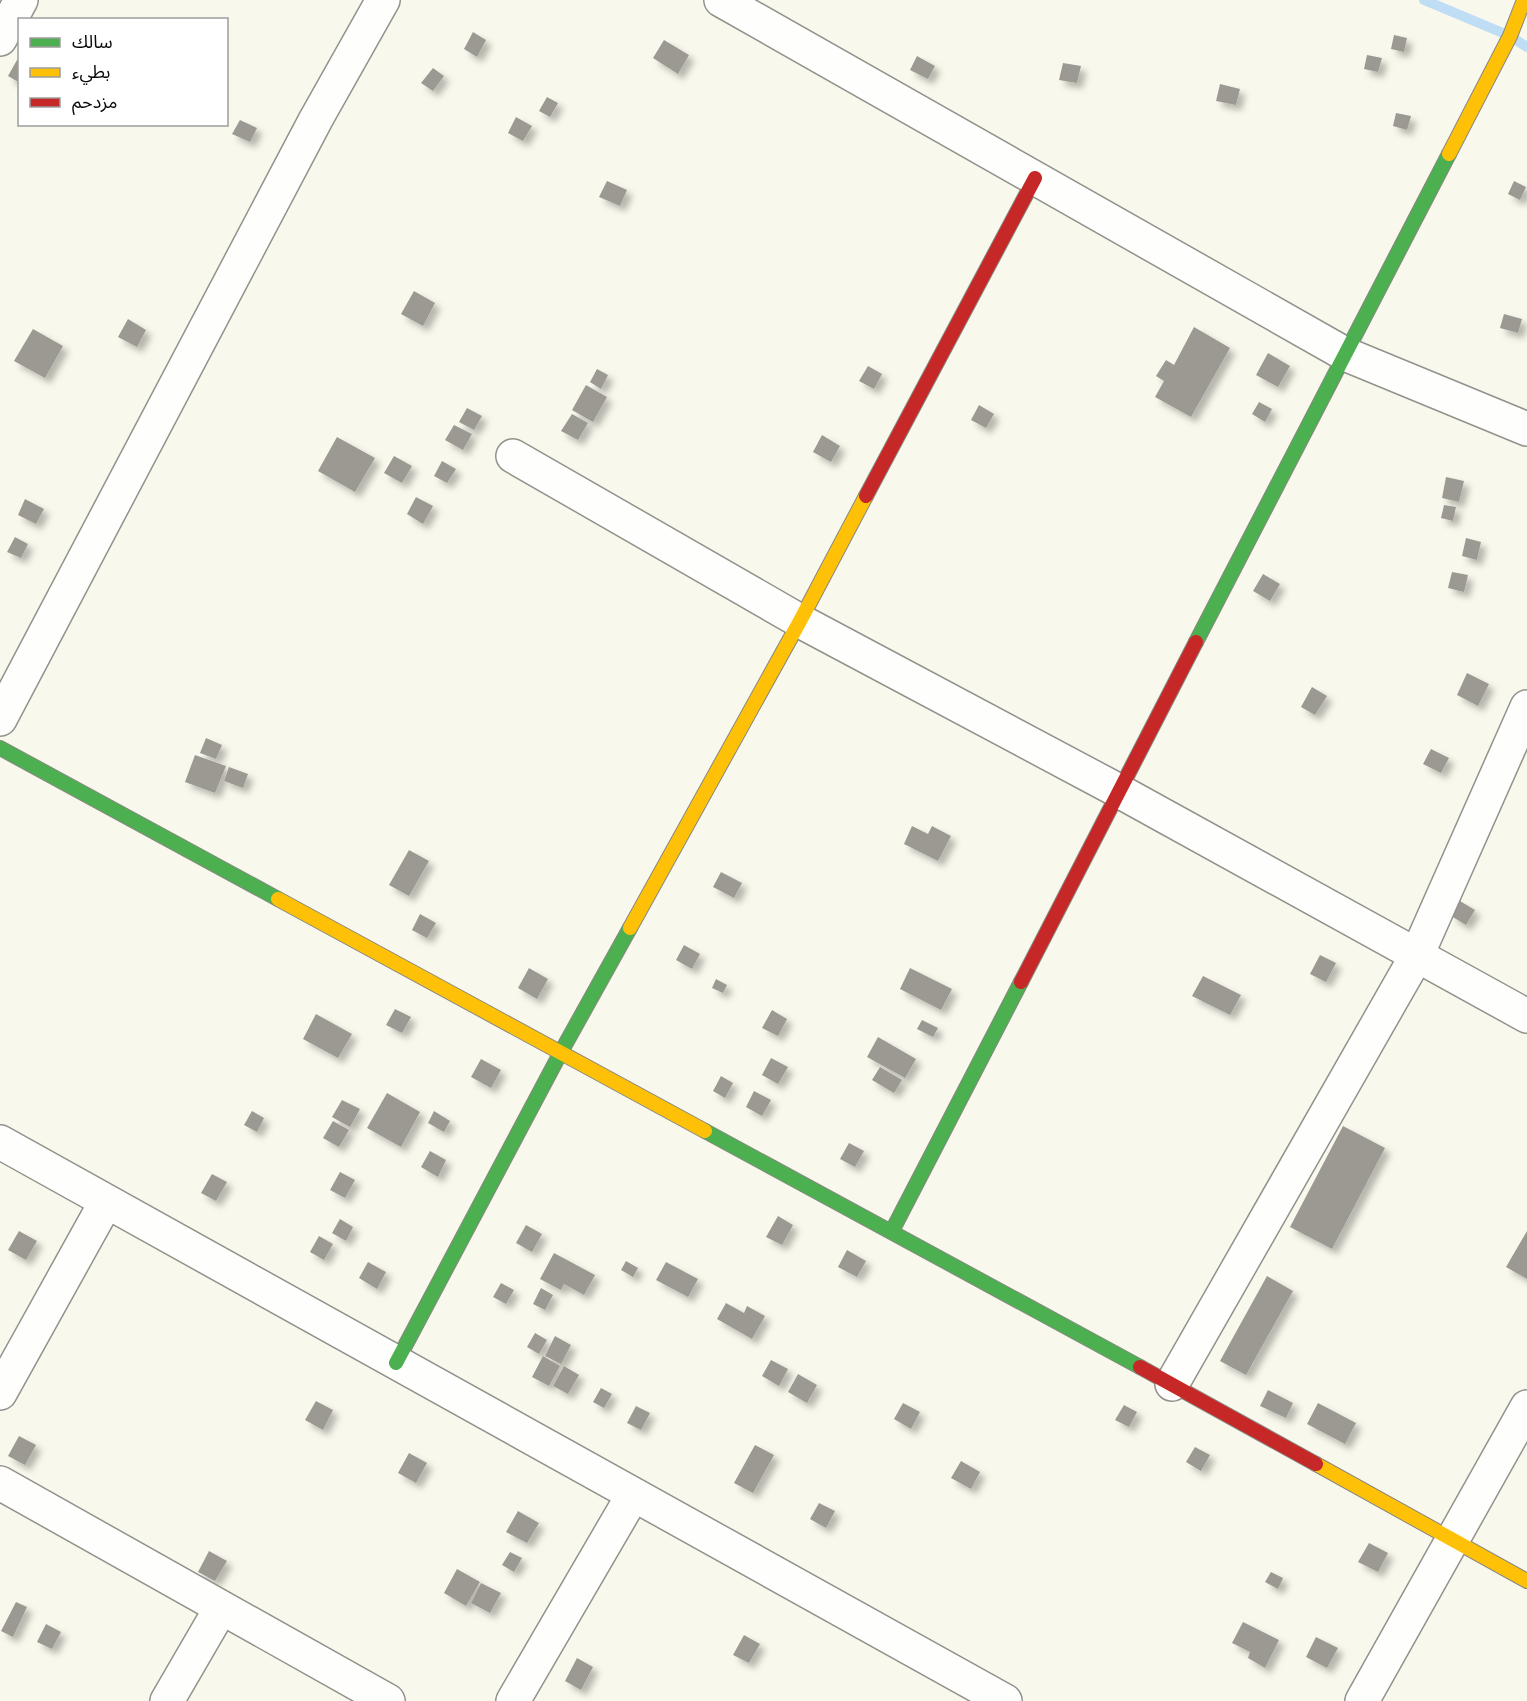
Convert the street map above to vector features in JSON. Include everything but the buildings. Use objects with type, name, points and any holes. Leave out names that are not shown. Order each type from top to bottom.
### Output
[{"type":"street","points":[[0,39],[21,0]]},
{"type":"street","points":[[0,719],[316,119],[383,0]]},
{"type":"street","points":[[721,0],[1345,354],[1527,429]]},
{"type":"street","points":[[891,1232],[1510,36],[1524,0]]},
{"type":"street","points":[[396,1363],[561,1052],[800,621],[1035,178]]},
{"type":"street","points":[[513,456],[800,621],[1119,790],[1527,1016]]},
{"type":"street","points":[[1172,1384],[1417,955],[1527,707]]},
{"type":"street","points":[[0,748],[1172,1384],[1527,1581]]},
{"type":"street","points":[[0,1142],[1005,1701]]},
{"type":"street","points":[[0,1393],[106,1202]]},
{"type":"street","points":[[1362,1701],[1527,1407]]},
{"type":"street","points":[[0,1483],[388,1701]]},
{"type":"street","points":[[513,1701],[633,1495]]},
{"type":"street","points":[[167,1701],[221,1608]]},
{"type":"waterway","points":[[1424,0],[1510,36],[1527,47]]},
{"type":"traffic: fast","points":[[1196,642],[1449,154]]},
{"type":"traffic: fast","points":[[0,748],[278,899]]},
{"type":"traffic: fast","points":[[396,1363],[561,1052],[630,928]]},
{"type":"traffic: fast","points":[[892,1231],[1021,982]]},
{"type":"traffic: fast","points":[[705,1131],[1140,1367]]},
{"type":"traffic: slow","points":[[1449,154],[1510,36],[1524,0]]},
{"type":"traffic: slow","points":[[630,928],[800,621],[866,496]]},
{"type":"traffic: slow","points":[[278,899],[705,1131]]},
{"type":"traffic: slow","points":[[1316,1464],[1527,1581]]},
{"type":"traffic: jam","points":[[866,496],[1035,178]]},
{"type":"traffic: jam","points":[[1021,982],[1196,642]]},
{"type":"traffic: jam","points":[[1140,1367],[1316,1464]]}]
